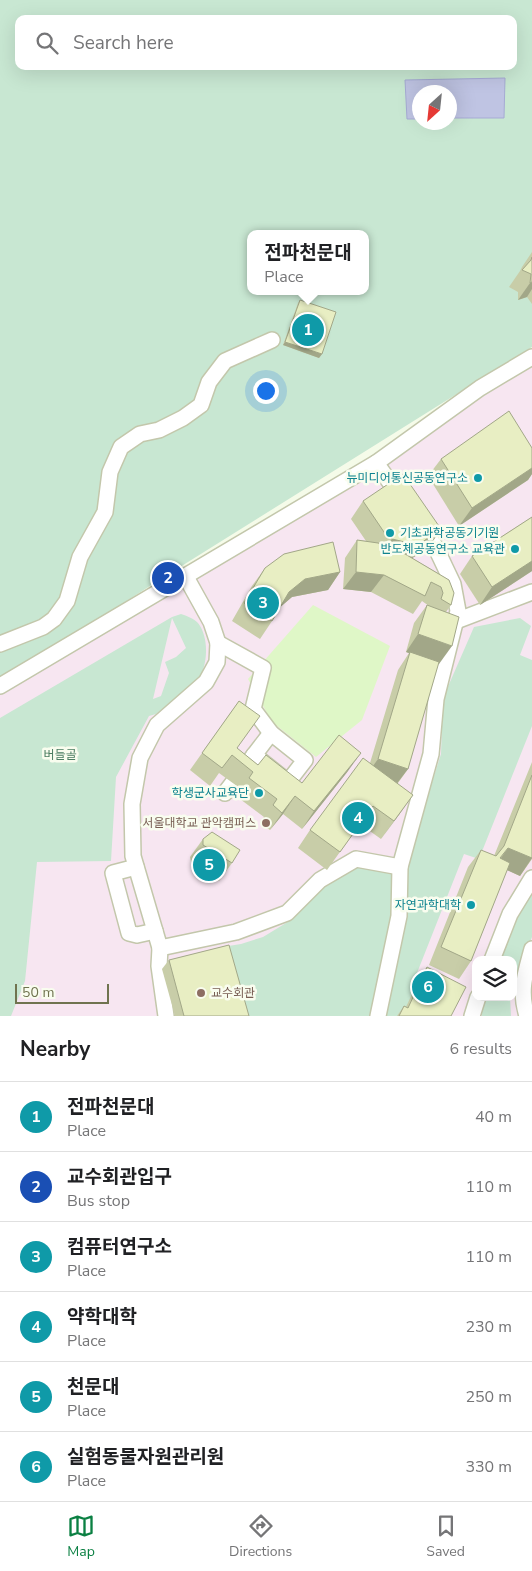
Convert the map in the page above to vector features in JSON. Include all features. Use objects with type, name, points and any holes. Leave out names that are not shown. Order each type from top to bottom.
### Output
[{"type":"lane","points":[[0,644],[42,627],[54,619],[67,601],[80,557],[106,512],[110,472],[121,447],[140,434],[159,430],[183,418],[201,405],[209,382],[225,361],[272,340]]},
{"type":"lane","points":[[0,686],[376,464],[480,388],[532,357]]},
{"type":"lane","points":[[376,464],[435,546],[453,584],[458,611],[436,699],[431,754],[400,867],[399,916],[378,1016]]},
{"type":"lane","points":[[166,1016],[159,966],[160,948],[133,856],[132,804],[140,758],[157,725],[206,682],[217,662],[218,643],[211,622],[186,577]]},
{"type":"lane","points":[[456,621],[532,592]]},
{"type":"lane","points":[[218,643],[263,668],[254,709],[271,733],[304,760],[288,782],[254,755]]},
{"type":"lane","points":[[225,793],[271,733]]},
{"type":"lane","points":[[160,948],[236,932],[287,913],[320,880],[356,859],[400,867]]},
{"type":"lane","points":[[136,867],[113,873],[129,933],[136,935],[155,931]]},
{"type":"lane","points":[[494,956],[510,914],[532,878]]},
{"type":"lane","points":[[527,1016],[521,998],[523,979],[532,949]]},
{"type":"lane","points":[[472,1016],[477,1001]]},
{"type":"shaded area","name":"서울대학교 관악캠퍼스","points":[[532,366],[532,1016],[0,1016],[0,686],[186,577],[480,388],[524,372]]},
{"type":"green space","points":[[0,0],[532,0],[532,347],[156,582],[0,683]]},
{"type":"green space","name":"버들골","points":[[181,614],[188,616],[198,623],[202,629],[206,653],[200,676],[187,691],[156,714],[149,716],[116,777],[111,861],[37,862],[25,981],[11,1016],[0,1016],[0,718],[172,617]],"holes":[[[172,618],[186,648],[176,657],[165,662],[169,673],[161,696],[153,699]]]},
{"type":"green space","points":[[520,618],[531,626],[520,655],[532,660],[532,726],[479,859],[464,854],[417,973],[423,976],[406,1016],[385,1016],[404,870],[441,754],[443,698],[474,627]]},
{"type":"green space","points":[[358,864],[393,872],[396,908],[375,1016],[239,1016],[222,947],[241,944],[263,937],[291,920],[323,885]]},
{"type":"green space","points":[[530,892],[532,893],[532,937],[517,976],[517,956],[500,956],[517,912]]},
{"type":"green space","points":[[483,1001],[510,1001],[511,1016],[482,1016]]},
{"type":"sand","points":[[313,605],[390,646],[362,720],[316,757],[272,722],[248,679]]},
{"type":"water","points":[[505,78],[504,118],[457,118],[457,85],[412,85],[412,119],[407,119],[405,80]]},
{"type":"building","points":[[532,257],[532,282],[530,283],[531,274],[522,270]]},
{"type":"building","points":[[300,300],[336,312],[322,354],[285,342]]},
{"type":"building","name":"뉴미디어통신공동연구소","points":[[509,411],[532,448],[532,468],[472,508],[441,459]]},
{"type":"building","points":[[403,474],[441,529],[418,545],[392,539],[386,535],[363,501]]},
{"type":"building","points":[[532,517],[532,561],[492,587],[472,556]]},
{"type":"building","points":[[357,540],[378,543],[400,551],[449,580],[454,593],[451,605],[441,599],[443,593],[441,587],[431,582],[425,596],[384,575],[356,572]]},
{"type":"building","points":[[333,542],[340,572],[305,579],[289,592],[272,621],[244,603],[265,568],[284,554]]},
{"type":"building","points":[[427,605],[459,617],[452,646],[418,634]]},
{"type":"building","points":[[410,652],[439,662],[408,769],[378,759]]},
{"type":"building","points":[[239,701],[260,716],[237,748],[258,765],[266,755],[302,783],[339,735],[361,753],[314,811],[295,796],[282,813],[273,805],[277,799],[249,778],[253,772],[232,755],[222,768],[202,753]]},
{"type":"building","points":[[363,758],[413,795],[394,821],[373,806],[340,852],[310,830]]},
{"type":"building","points":[[532,775],[532,858],[508,848],[500,858],[510,863],[471,961],[441,947],[481,850],[496,856],[504,846]]},
{"type":"building","points":[[212,832],[240,850],[232,863],[203,845],[203,839]]},
{"type":"building","name":"교수회관","points":[[229,945],[249,1016],[184,1016],[169,960]]},
{"type":"building","points":[[427,967],[466,987],[451,1016],[399,1016],[404,1006],[408,1008]]},
{"type":"place","name":"전파천문대","points":[[308,330]]},
{"type":"place","name":"뉴미디어통신공동연구소","points":[[478,478]]},
{"type":"place","name":"기초과학공동기기원","points":[[390,533]]},
{"type":"place","name":"반도체공동연구소 교육관","points":[[515,549]]},
{"type":"place","name":"교수회관입구","points":[[168,578]]},
{"type":"place","name":"컴퓨터연구소","points":[[263,603]]},
{"type":"place","name":"학생군사교육단","points":[[259,793]]},
{"type":"place","name":"약학대학","points":[[358,818]]},
{"type":"place","name":"서울대학교 관악캠퍼스","points":[[266,823]]},
{"type":"place","name":"천문대","points":[[209,865]]},
{"type":"place","name":"자연과학대학","points":[[471,905]]},
{"type":"place","name":"실험동물자원관리원","points":[[428,987]]},
{"type":"place","name":"교수회관","points":[[201,993]]}]
